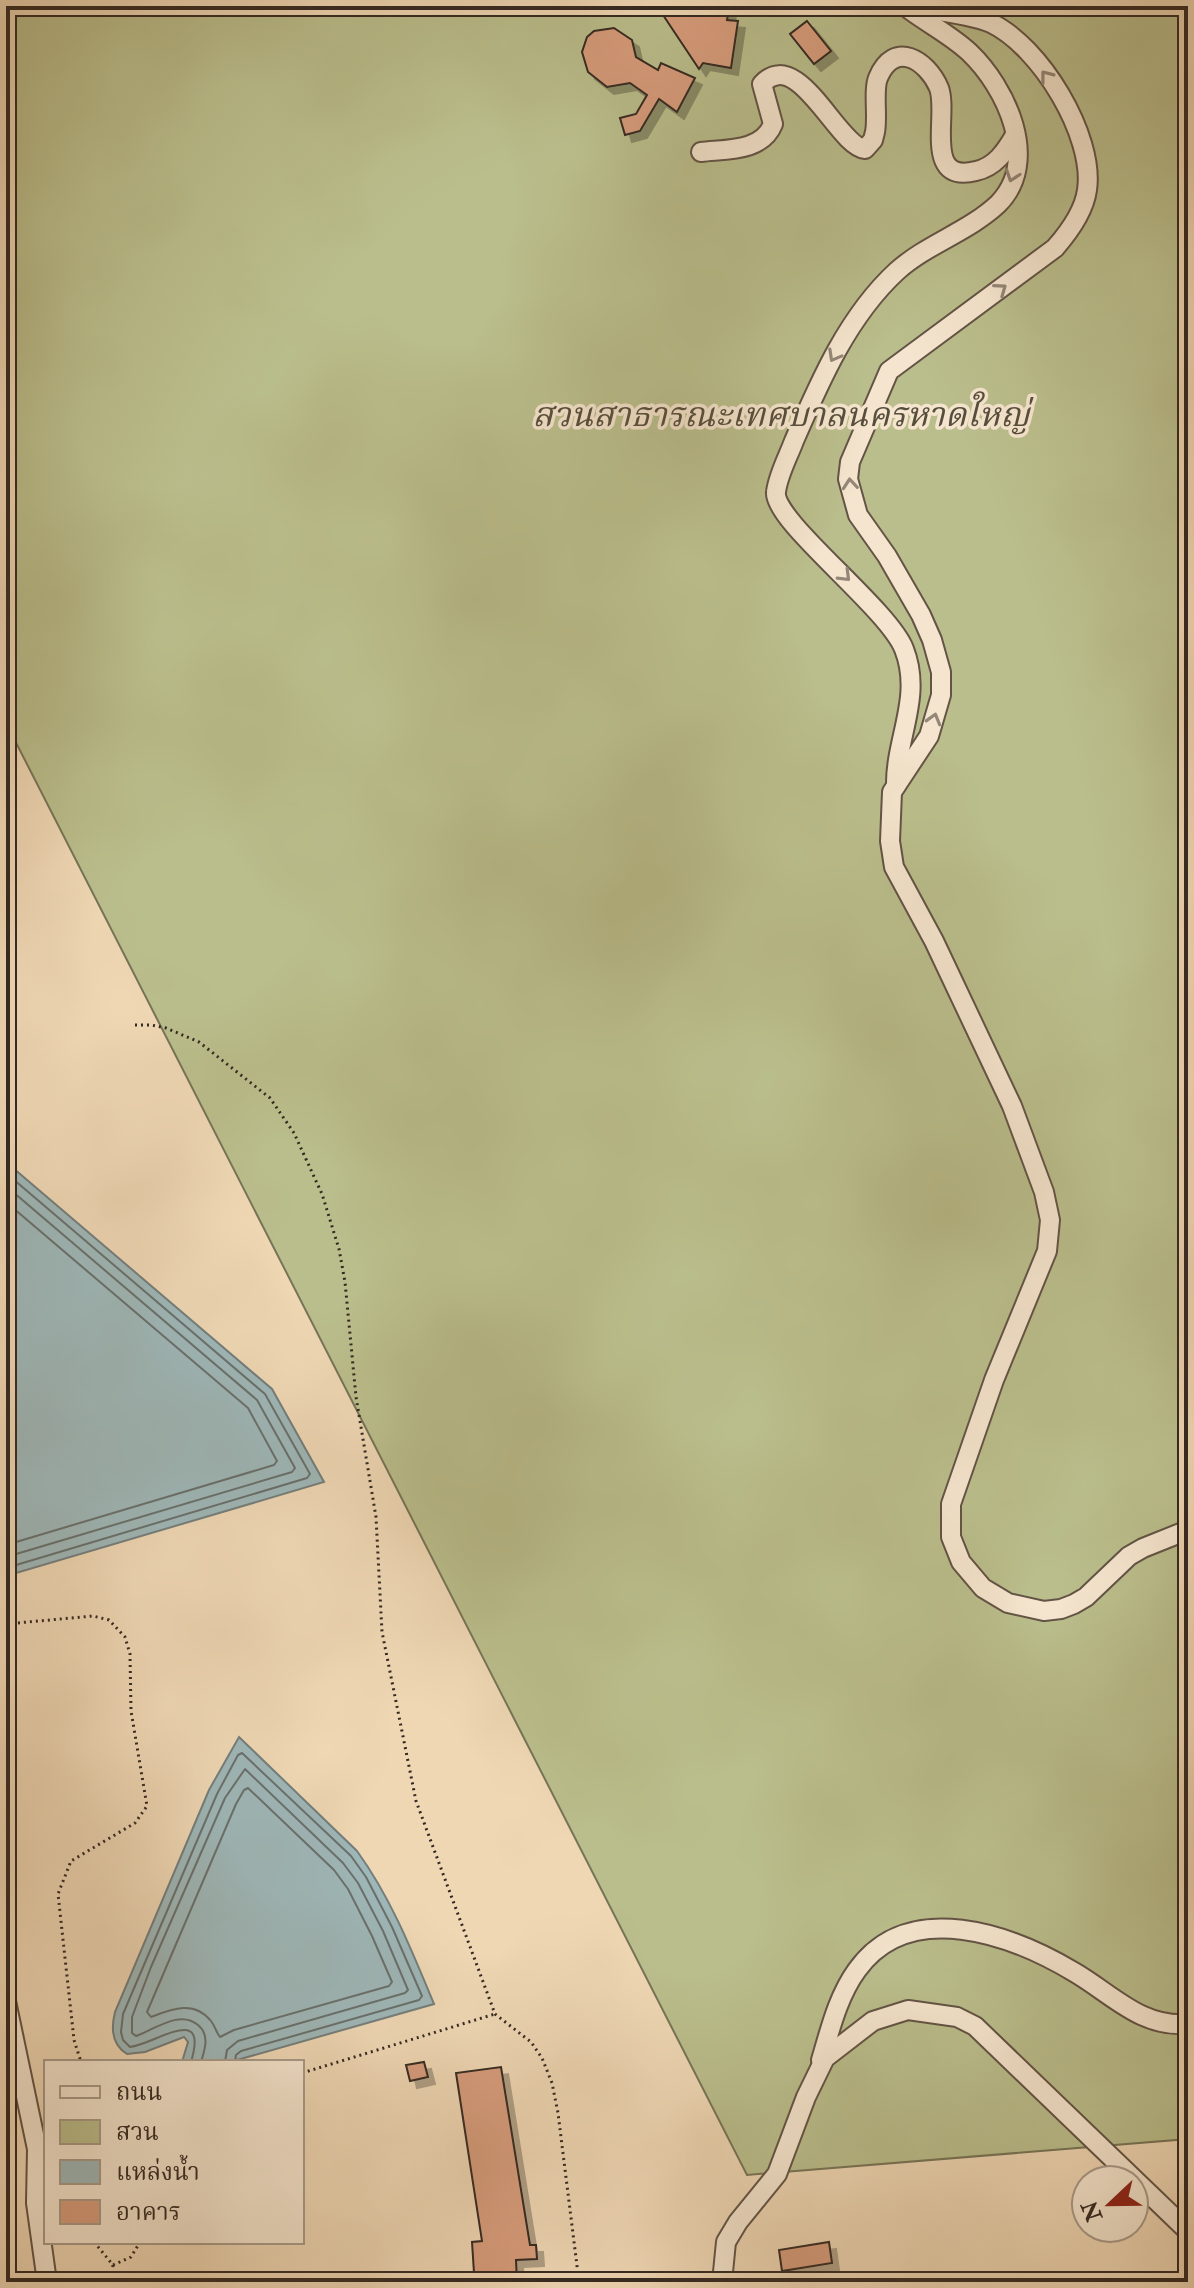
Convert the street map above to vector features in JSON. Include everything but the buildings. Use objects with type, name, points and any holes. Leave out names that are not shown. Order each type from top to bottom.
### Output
[{"type":"street","points":[[896,786],[912,688],[903,645],[866,597],[785,516],[775,499],[814,396],[834,355],[867,304],[898,270],[971,225],[998,203],[1017,166],[1015,135],[1008,111],[985,69],[960,44],[905,6]]},
{"type":"street","points":[[905,6],[989,22],[1011,37],[1047,76],[1068,108],[1085,150],[1088,174],[1087,192],[1079,215],[1055,248],[889,371],[850,462],[848,484],[855,509],[921,615],[941,672],[941,695],[929,736],[892,792],[890,814],[894,867],[934,941],[1012,1106],[1044,1192],[1050,1220],[1047,1251],[994,1380],[951,1504],[950,1522],[955,1550],[975,1580],[1000,1599],[1027,1609],[1052,1610],[1086,1597],[1129,1556],[1188,1530]]},
{"type":"street","points":[[701,152],[748,146],[765,137],[771,129],[772,117],[762,84],[769,77],[781,75],[810,92],[847,139],[865,149],[875,132],[878,78],[887,65],[902,56],[911,56],[922,64],[939,90],[943,105],[939,146],[949,166],[966,172],[986,168],[1003,155],[1015,135]]},
{"type":"street","points":[[722,2282],[726,2242],[777,2174],[818,2071],[841,2000],[857,1970],[875,1949],[925,1927],[997,1936],[1074,1972],[1148,2020],[1162,2024],[1188,2024]]},
{"type":"street","points":[[6,2001],[37,2149],[37,2212],[47,2282]]},
{"type":"street","points":[[818,2071],[825,2058],[850,2037],[885,2016],[908,2010],[957,2017],[975,2026],[1188,2231]]},
{"type":"path","points":[[135,1025],[166,1028],[199,1042],[270,1098],[294,1133],[322,1194],[339,1249],[345,1282],[356,1397],[376,1517],[380,1611],[393,1696],[416,1801],[495,2014],[531,2042],[542,2058],[552,2083],[579,2282]]},
{"type":"path","points":[[6,1624],[93,1616],[113,1623],[129,1644],[130,1702],[147,1806],[135,1823],[71,1861],[58,1894],[74,2040],[80,2060]]},
{"type":"path","points":[[304,2072],[495,2014]]},
{"type":"path","points":[[96,2244],[113,2265],[111,2282]]},
{"type":"path","points":[[113,2265],[131,2257],[139,2244]]},
{"type":"green space","name":"สวนสาธารณะเทศบาลนครหาดใหญ่","points":[[6,6],[1188,6],[1188,2139],[747,2175],[6,723]]},
{"type":"water","points":[[6,1162],[272,1389],[324,1482],[6,1576]]},
{"type":"water","points":[[239,1737],[357,1851],[391,1906],[434,2004],[237,2060],[183,2060],[188,2042],[184,2037],[145,2052],[127,2054],[122,2050],[114,2036],[115,2012],[209,1790]]}]
